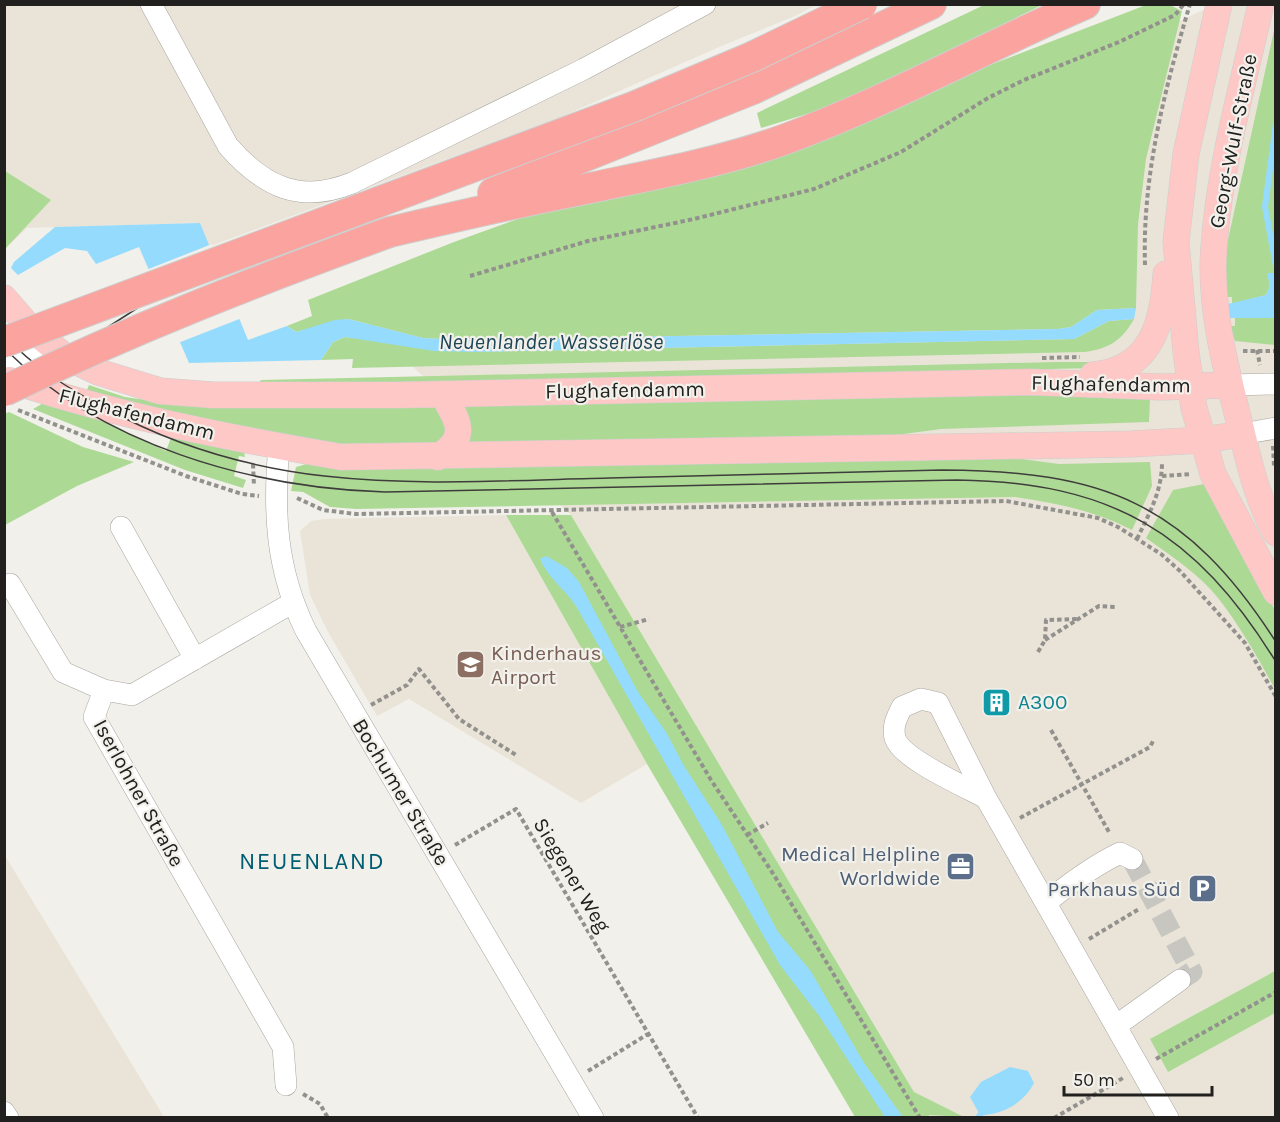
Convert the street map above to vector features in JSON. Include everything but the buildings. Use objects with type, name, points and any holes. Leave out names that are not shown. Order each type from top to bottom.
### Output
[{"type":"highway","points":[[11,348],[633,107],[752,57],[862,4]]},
{"type":"highway","points":[[10,400],[103,343],[226,292],[521,183],[753,89],[931,4]]},
{"type":"highway","points":[[390,232],[671,171],[732,156],[783,140],[875,103],[1009,37],[1085,4]]},
{"type":"main road","name":"Georg-Wulf-Straße","points":[[1219,4],[1185,154],[1176,242],[1190,386],[1203,440],[1224,497],[1275,592]]},
{"type":"main road","name":"Georg-Wulf-Straße","points":[[1261,4],[1227,155],[1213,247],[1215,304],[1230,385],[1242,434],[1275,533]]},
{"type":"main road","points":[[1037,383],[1058,376],[1114,374],[1131,364],[1159,328],[1164,306],[1166,273],[1176,242]]},
{"type":"main road","name":"Flughafendamm","points":[[4,298],[30,328],[63,355],[98,372],[160,392],[250,397],[1037,383],[1230,385]]},
{"type":"main road","name":"Flughafendamm","points":[[4,378],[147,419],[341,457],[1131,444],[1203,440],[1242,434]]},
{"type":"main road","points":[[438,457],[452,448],[459,432],[458,419],[442,394]]},
{"type":"street","points":[[151,4],[218,130],[240,159],[281,187],[306,194],[333,191],[584,69],[705,4]]},
{"type":"street","points":[[4,370],[11,348],[53,347]]},
{"type":"street","name":"Flughafendamm","points":[[1230,385],[1275,384]]},
{"type":"street","name":"Flughafendamm","points":[[1242,434],[1275,428]]},
{"type":"street","name":"Bochumer Straße","points":[[279,446],[265,497],[278,540],[292,603],[354,714],[593,1118]]},
{"type":"street","points":[[121,528],[195,659]]},
{"type":"street","points":[[10,584],[63,672],[104,690]]},
{"type":"street","name":"Iserlohner Straße","points":[[286,1085],[283,1047],[94,717],[104,690],[132,695],[292,603]]},
{"type":"street","points":[[986,798],[906,753],[895,740],[894,723],[902,707],[921,699],[938,703],[986,798],[1168,1118]]},
{"type":"street","points":[[1047,902],[1078,877],[1104,861],[1120,853],[1132,859]]},
{"type":"street","points":[[1117,1025],[1180,980]]},
{"type":"street","points":[[4,1112],[8,1118]]},
{"type":"path","points":[[470,276],[588,241],[694,219],[814,189],[901,152],[988,98],[1024,80],[1119,42],[1175,15],[1184,4]]},
{"type":"path","points":[[1145,269],[1149,187],[1162,108],[1190,4]]},
{"type":"path","points":[[10,400],[186,477],[265,497],[299,498],[323,510],[356,514],[1006,501],[1098,518],[1137,539],[1180,571],[1245,643],[1275,697]]},
{"type":"path","points":[[551,511],[711,780],[920,1118]]},
{"type":"path","points":[[1045,640],[1099,606],[1115,607]]},
{"type":"path","points":[[620,627],[650,619]]},
{"type":"path","points":[[1038,652],[1045,640],[1046,620],[1079,619]]},
{"type":"path","points":[[354,714],[407,685],[419,669],[459,719],[516,755]]},
{"type":"path","points":[[1051,730],[1108,832]]},
{"type":"path","points":[[1003,827],[1149,747],[1154,739]]},
{"type":"path","name":"Siegener Weg","points":[[438,855],[516,809],[698,1118]]},
{"type":"path","points":[[747,835],[768,823]]},
{"type":"path","points":[[1073,948],[1139,909]]},
{"type":"path","points":[[1054,1118],[1275,992]]},
{"type":"path","points":[[571,1081],[648,1034]]},
{"type":"path","points":[[286,1085],[320,1104],[328,1118]]},
{"type":"shaded area","points":[[5,5],[816,5],[563,116],[192,253],[200,223],[27,228],[5,249]]},
{"type":"shaded area","points":[[1213,5],[1275,5],[1275,1117],[929,1117],[571,515],[348,306],[1178,22]]},
{"type":"shaded area","name":"Kinderhaus Airport","points":[[506,515],[647,764],[581,803],[409,699],[377,716],[328,632],[310,595],[300,531],[311,521]]},
{"type":"shaded area","points":[[4,854],[158,1107],[164,1117],[5,1117]]},
{"type":"green space","points":[[984,5],[1042,5],[846,102],[761,128],[757,113]]},
{"type":"green space","points":[[1146,5],[1170,5],[1182,11],[1146,159],[1138,224],[1136,308],[1097,310],[1071,327],[1058,329],[460,340],[423,338],[348,319],[296,332],[287,326],[312,316],[308,300],[454,242],[548,208],[948,81]]},
{"type":"green space","points":[[1275,26],[1275,273],[1268,274],[1270,286],[1266,295],[1232,304],[1232,297],[1227,297],[1222,267]]},
{"type":"green space","points":[[5,171],[51,200],[5,249]]},
{"type":"green space","points":[[1235,318],[1275,318],[1275,345],[1235,341],[1230,326],[1235,326]]},
{"type":"green space","points":[[1134,319],[1114,343],[1084,352],[352,368],[353,359],[321,360],[333,342],[345,337],[475,352],[1074,339],[1109,321]]},
{"type":"green space","points":[[1100,362],[1094,368],[257,386],[261,380]]},
{"type":"green space","points":[[89,385],[125,397],[180,405],[1027,391],[1150,398],[1149,422],[941,429],[874,438],[338,444],[205,422],[87,390]]},
{"type":"green space","points":[[47,401],[76,409],[166,451],[172,435],[244,451],[245,457],[239,456],[234,476],[246,480],[243,488],[185,470],[33,409]]},
{"type":"green space","points":[[9,412],[83,447],[134,462],[77,486],[5,525],[4,414]]},
{"type":"green space","points":[[998,456],[1059,464],[1150,462],[1152,486],[1132,530],[1075,509],[1015,497],[356,509],[330,507],[303,492],[291,491],[296,467],[310,463]]},
{"type":"green space","points":[[1204,484],[1275,610],[1275,689],[1241,631],[1218,598],[1193,573],[1146,538],[1173,490]]},
{"type":"green space","points":[[506,515],[571,515],[914,1092],[964,1117],[929,1115],[929,1117],[855,1117],[647,764]]},
{"type":"green space","points":[[1275,971],[1275,1013],[1168,1072],[1150,1039]]},
{"type":"water","name":"Neuenlander Wasserlöse","points":[[200,223],[248,340],[287,326],[296,332],[335,320],[348,319],[423,338],[460,340],[1058,329],[1071,327],[1097,310],[1136,308],[1134,319],[1109,321],[1074,339],[475,352],[434,351],[345,337],[333,342],[321,360],[189,363],[139,247],[96,264],[87,251],[65,248],[18,275],[11,268],[14,262],[55,227]]},
{"type":"water","points":[[1267,273],[1275,273],[1275,318],[1229,318],[1228,304],[1266,295],[1270,286]]},
{"type":"water","points":[[546,556],[567,568],[579,582],[638,692],[666,732],[684,766],[722,825],[778,932],[810,970],[864,1063],[903,1117],[885,1117],[820,1017],[780,965],[576,606],[543,565],[540,559]]},
{"type":"water","points":[[1010,1067],[1028,1071],[1034,1083],[1030,1090],[1018,1102],[1004,1110],[980,1115],[970,1097],[981,1082]]},
{"type":"pier","points":[[212,244],[242,318],[178,343],[146,270]]},
{"type":"waterway","points":[[1276,123],[1265,207],[1276,266]]},
{"type":"tunnel","points":[[1132,859],[1192,972],[1180,980]]},
{"type":"tram line","points":[[4,386],[91,338],[170,287]]},
{"type":"tram line","points":[[4,335],[52,377],[107,409],[169,438],[230,458],[291,471],[352,479],[478,482],[942,470],[999,472],[1050,478],[1095,488],[1136,504],[1173,526],[1209,556],[1242,594],[1276,642]]},
{"type":"tram line","points":[[4,348],[43,382],[86,411],[132,435],[181,455],[231,470],[334,489],[385,492],[957,480],[1012,483],[1060,491],[1104,504],[1144,523],[1180,547],[1214,579],[1245,617],[1276,662]]},
{"type":"place","name":"Kinderhaus Airport","points":[[470,665]]},
{"type":"place","name":"A300","points":[[997,702]]},
{"type":"place","name":"Medical Helpline Worldwide","points":[[961,866]]},
{"type":"place","name":"Parkhaus Süd","points":[[1202,889]]},
{"type":"district","name":"NEUENLAND","points":[[312,861]]}]
